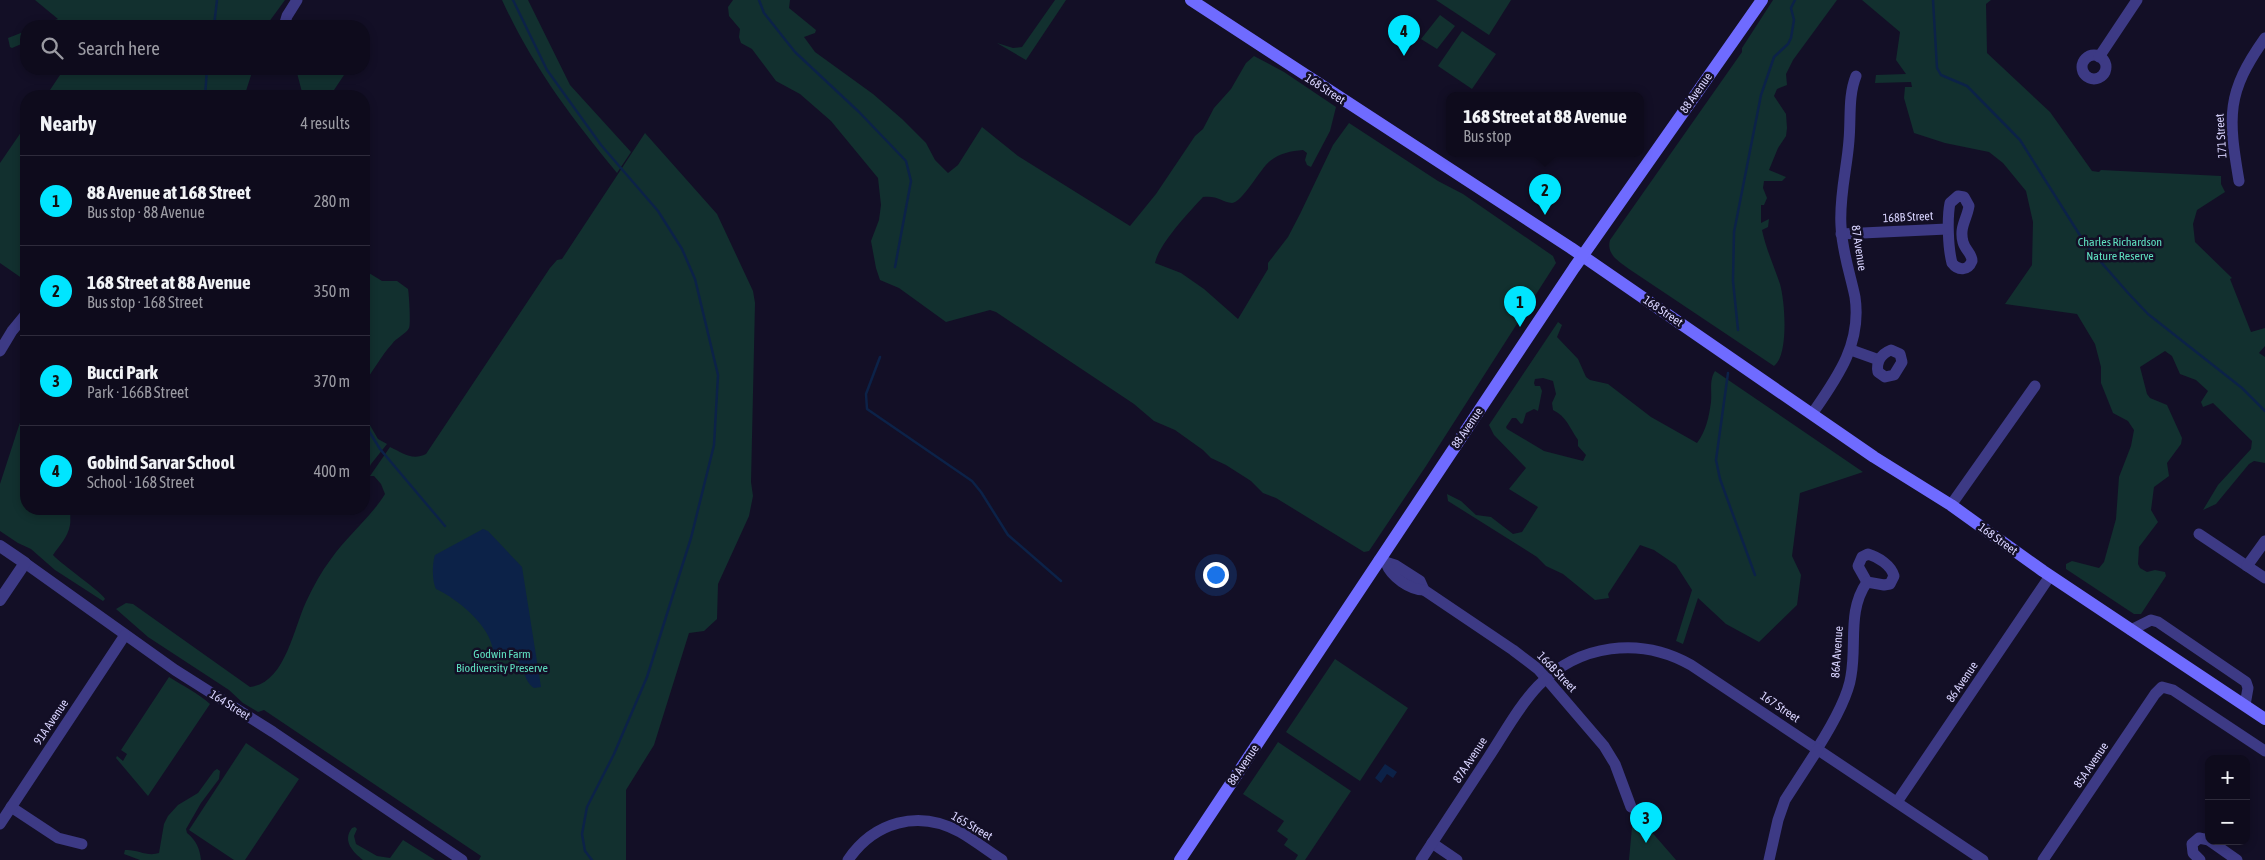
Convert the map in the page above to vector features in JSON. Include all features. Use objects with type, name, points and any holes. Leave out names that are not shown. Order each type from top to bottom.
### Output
[{"type":"main road","name":"168 Street","points":[[1191,0],[1583,256],[1874,457],[1951,504],[2050,576],[2265,719]]},
{"type":"main road","name":"88 Avenue","points":[[1180,860],[1387,563],[1583,256],[1762,0]]},
{"type":"street","points":[[286,20],[298,0]]},
{"type":"street","points":[[2100,57],[2138,0]]},
{"type":"street","name":"171 Street","points":[[2239,181],[2233,131],[2234,99],[2244,70],[2265,38]]},
{"type":"street","name":"87 Avenue","points":[[1812,414],[1839,375],[1851,350],[1855,329],[1856,310],[1841,234],[1841,193],[1849,142],[1851,90],[1856,76]]},
{"type":"street","name":"168B Street","points":[[1958,196],[1964,198],[1968,201],[1969,208],[1963,223],[1963,241],[1972,259],[1971,264],[1966,268],[1959,268],[1952,263],[1950,236],[1947,229],[1951,201],[1958,196]]},
{"type":"street","name":"168B Street","points":[[1841,234],[1947,229]]},
{"type":"street","points":[[0,351],[20,321]]},
{"type":"street","points":[[1851,350],[1879,360]]},
{"type":"street","points":[[1951,504],[2035,386]]},
{"type":"street","points":[[2199,534],[2265,578]]},
{"type":"street","points":[[2247,566],[2265,541]]},
{"type":"street","name":"164 Street","points":[[0,546],[125,635],[462,860]]},
{"type":"street","name":"166B Street","points":[[1387,563],[1420,581],[1424,590],[1513,650],[1546,679],[1591,728],[1607,750],[1618,772],[1631,808]]},
{"type":"street","points":[[0,600],[25,564]]},
{"type":"street","name":"86 Avenue","points":[[1897,802],[2050,576]]},
{"type":"street","name":"86A Avenue","points":[[1769,860],[1783,804],[1817,749],[1842,702],[1850,681],[1854,615],[1859,597],[1868,582]]},
{"type":"street","points":[[2131,630],[2151,620],[2158,622],[2246,682],[2248,688],[2245,706]]},
{"type":"street","name":"91A Avenue","points":[[0,824],[125,635]]},
{"type":"street","name":"167 Street","points":[[1546,679],[1572,660],[1601,650],[1631,647],[1662,652],[1700,670],[1982,860]]},
{"type":"street","name":"87A Avenue","points":[[1421,860],[1527,700],[1546,679]]},
{"type":"street","name":"85A Avenue","points":[[2043,860],[2155,694],[2163,687],[2177,692],[2265,751]]},
{"type":"street","points":[[11,807],[58,838],[82,844]]},
{"type":"street","name":"165 Street","points":[[848,860],[866,839],[884,827],[905,822],[928,821],[942,824],[960,832],[1002,860]]},
{"type":"street","points":[[2200,860],[2193,853],[2192,844],[2199,838],[2205,840]]},
{"type":"street","points":[[1432,843],[1457,860]]},
{"type":"street","points":[[2216,845],[2237,860]]},
{"type":"green space","points":[[35,0],[285,0],[270,20],[55,20],[58,19]]},
{"type":"green space","points":[[502,0],[528,0],[570,85],[631,152],[617,173],[584,131],[540,69],[526,47]]},
{"type":"green space","points":[[733,0],[790,0],[789,8],[816,30],[815,33],[804,37],[815,52],[873,94],[902,119],[926,143],[935,160],[948,173],[958,165],[982,127],[1018,156],[1130,226],[1156,194],[1195,136],[1203,129],[1214,108],[1231,89],[1246,63],[1254,56],[1284,72],[1336,107],[1330,131],[1311,167],[1307,165],[1305,160],[1307,153],[1303,150],[1286,153],[1270,161],[1236,202],[1232,203],[1212,197],[1203,197],[1168,238],[1155,263],[1181,273],[1204,289],[1238,319],[1268,269],[1268,263],[1288,237],[1333,145],[1349,123],[1438,181],[1463,194],[1553,256],[1556,263],[1426,466],[1369,551],[1364,552],[1276,498],[1263,493],[1251,481],[1211,458],[1175,430],[1154,421],[1134,404],[996,312],[990,310],[946,322],[899,288],[880,280],[871,241],[879,220],[881,205],[878,178],[831,121],[800,94],[776,81],[752,49],[741,43],[739,37],[740,29],[729,16],[728,7]]},
{"type":"green space","points":[[1055,0],[1066,0],[1026,60],[997,43],[1013,48],[1022,47]]},
{"type":"green space","points":[[1436,0],[1511,0],[1489,35]]},
{"type":"green space","points":[[1773,0],[1837,0],[1793,60],[1786,74],[1787,85],[1777,89],[1774,96],[1786,114],[1787,128],[1786,136],[1778,148],[1769,170],[1786,177],[1782,181],[1764,181],[1763,188],[1767,198],[1764,205],[1761,205],[1761,223],[1769,219],[1768,227],[1762,230],[1780,284],[1783,302],[1784,340],[1779,360],[1774,366],[1629,269],[1614,257],[1609,245],[1610,240],[1742,52],[1742,48]]},
{"type":"green space","name":"Charles Richardson Nature Reserve","points":[[1862,0],[1991,0],[1986,4],[1987,53],[2050,112],[2092,171],[2221,176],[2221,184],[2225,192],[2197,210],[2193,224],[2195,242],[2232,278],[2230,279],[2251,332],[2265,328],[2265,346],[2259,353],[2265,357],[2265,463],[2254,461],[2249,464],[2216,504],[2203,510],[2218,485],[2251,449],[2252,441],[2213,403],[2203,407],[2201,402],[2208,391],[2196,380],[2180,374],[2172,356],[2165,351],[2140,367],[2147,394],[2150,398],[2167,405],[2182,438],[2181,444],[2167,463],[2169,476],[2154,487],[2151,510],[2158,522],[2139,547],[2138,564],[2140,568],[2147,572],[2155,570],[2165,572],[2166,576],[2141,614],[2134,614],[2066,569],[2066,564],[2072,561],[2099,568],[2104,562],[2116,519],[2119,477],[2131,446],[2134,430],[2128,421],[2113,413],[2101,383],[2101,367],[2095,344],[2077,314],[2005,304],[2032,265],[2033,222],[2026,191],[2003,163],[1989,152],[1945,143],[1914,133],[1904,98],[1905,87],[1912,87],[1911,82],[1875,83],[1876,75],[1906,74],[1896,60],[1900,32]]},
{"type":"green space","points":[[1440,15],[1455,26],[1437,49],[1421,39]]},
{"type":"green space","points":[[1462,31],[1496,54],[1472,89],[1438,66]]},
{"type":"green space","points":[[20,33],[20,45],[10,47],[8,38]]},
{"type":"green space","points":[[60,75],[251,75],[246,90],[50,90]]},
{"type":"green space","points":[[298,75],[344,75],[334,90],[301,90]]},
{"type":"green space","name":"Godwin Farm Biodiversity Preserve","points":[[645,133],[717,214],[753,291],[755,303],[751,482],[753,496],[749,516],[718,584],[717,619],[704,631],[689,633],[654,745],[626,790],[626,860],[479,860],[481,856],[264,710],[258,712],[243,703],[229,690],[148,637],[116,609],[126,603],[133,604],[250,687],[262,683],[272,676],[286,654],[306,602],[327,564],[370,515],[385,494],[381,484],[374,476],[370,476],[390,447],[403,454],[416,457],[426,454],[550,268],[557,260],[562,259]]},
{"type":"green space","points":[[20,134],[20,277],[0,263],[0,163]]},
{"type":"green space","points":[[370,274],[382,281],[397,281],[408,289],[410,326],[388,349],[370,374]]},
{"type":"green space","points":[[1558,322],[1562,325],[1557,337],[1578,359],[1586,377],[1590,380],[1608,384],[1651,417],[1697,443],[1703,434],[1708,418],[1711,402],[1711,382],[1715,371],[1863,472],[1800,493],[1792,556],[1801,575],[1797,605],[1759,642],[1726,624],[1698,598],[1683,644],[1676,641],[1692,590],[1676,565],[1654,550],[1640,545],[1608,594],[1609,598],[1595,600],[1563,574],[1546,566],[1537,557],[1448,501],[1447,494],[1461,501],[1476,515],[1491,517],[1513,534],[1522,532],[1538,507],[1509,489],[1526,468],[1494,435],[1489,425]],"holes":[[[1543,378],[1553,381],[1556,394],[1552,403],[1553,410],[1565,419],[1578,440],[1578,446],[1586,455],[1583,461],[1544,451],[1506,427],[1512,418],[1516,418],[1521,424],[1526,413],[1534,409],[1538,411],[1542,391],[1540,386],[1535,386],[1535,379]]]},
{"type":"green space","points":[[20,422],[20,515],[70,515],[70,525],[67,533],[53,555],[103,596],[105,599],[103,601],[55,570],[31,549],[0,531],[0,484]]},
{"type":"green space","points":[[370,425],[378,439],[387,444],[370,466]]},
{"type":"green space","points":[[1335,659],[1408,708],[1360,781],[1286,732]]},
{"type":"green space","points":[[169,677],[210,704],[148,796],[116,758],[117,756],[123,761],[127,754],[121,750]]},
{"type":"green space","points":[[1278,742],[1351,791],[1305,860],[1295,860],[1298,855],[1284,845],[1288,839],[1277,831],[1284,821],[1243,794]]},
{"type":"green space","points":[[246,743],[299,779],[245,860],[234,860],[189,830]]},
{"type":"green space","points":[[217,769],[220,771],[219,779],[201,803],[186,829],[197,845],[201,860],[140,860],[124,854],[125,850],[150,854],[159,853],[164,824],[168,816],[178,805],[198,793]]},
{"type":"green space","points":[[1643,822],[1676,860],[1629,860],[1632,827]]},
{"type":"green space","points":[[355,827],[357,829],[354,836],[356,844],[377,856],[390,858],[403,840],[435,860],[363,860],[352,850],[348,842],[349,833]]},
{"type":"water","points":[[483,529],[488,531],[522,567],[541,687],[534,688],[530,685],[516,658],[512,655],[493,650],[486,632],[472,614],[454,599],[436,589],[433,572],[435,555]]},
{"type":"water","points":[[1385,764],[1397,772],[1393,778],[1387,774],[1381,783],[1375,778]]},
{"type":"waterway","points":[[215,20],[217,0]]},
{"type":"waterway","points":[[513,0],[547,70],[601,145],[658,211],[682,249],[695,279],[718,375],[714,445],[691,538],[647,677],[614,754],[587,807],[582,834],[585,851],[592,860]]},
{"type":"waterway","points":[[759,0],[764,13],[795,52],[859,112],[906,161],[911,181],[895,267]]},
{"type":"waterway","points":[[1738,330],[1733,281],[1734,232],[1761,95],[1774,57],[1788,44],[1791,38],[1794,20],[1791,8],[1795,0]]},
{"type":"waterway","points":[[1933,0],[1937,68],[1941,75],[1967,86],[2020,140],[2086,245],[2148,314],[2242,388],[2265,411]]},
{"type":"waterway","points":[[205,90],[207,75]]},
{"type":"waterway","points":[[880,357],[866,394],[867,409],[972,481],[1008,535],[1061,581]]},
{"type":"waterway","points":[[1728,373],[1716,460],[1720,479],[1755,575]]},
{"type":"waterway","points":[[370,433],[380,449],[445,526]]},
{"type":"place","name":"Gobind Sarvar School","points":[[1404,56]]},
{"type":"place","name":"168 Street at 88 Avenue","points":[[1545,215]]},
{"type":"place","name":"88 Avenue at 168 Street","points":[[1520,327]]},
{"type":"place","name":"Bucci Park","points":[[1646,843]]}]
